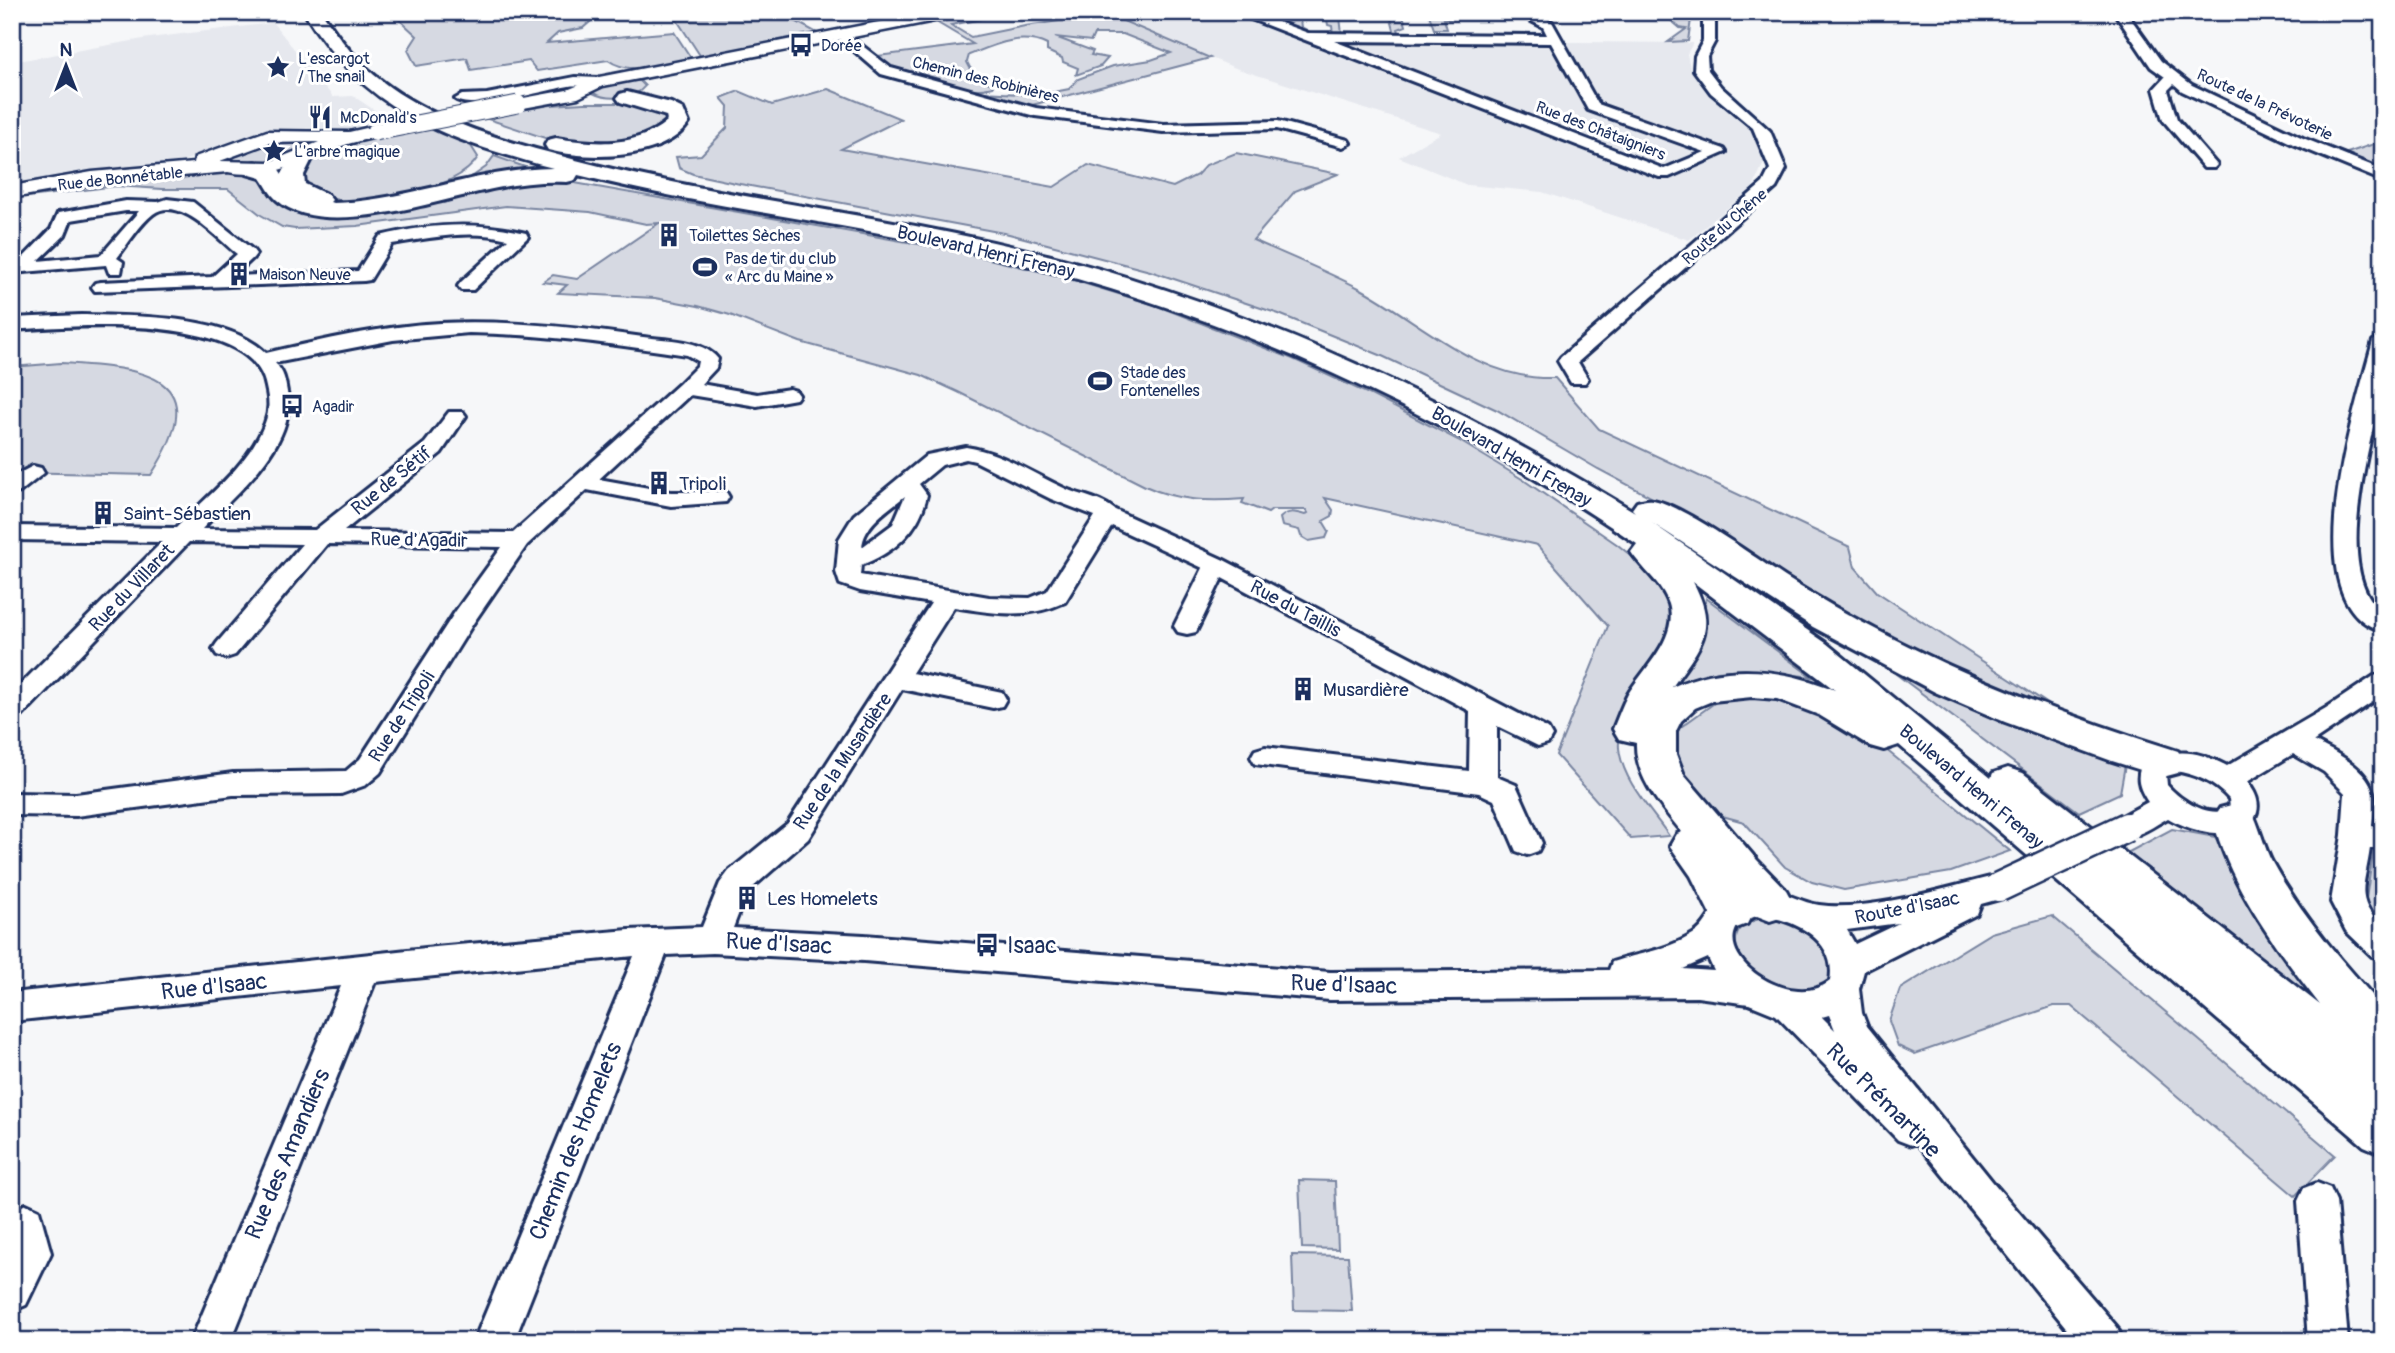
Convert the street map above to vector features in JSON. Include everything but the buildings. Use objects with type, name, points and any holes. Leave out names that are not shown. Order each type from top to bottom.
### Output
[{"type":"highway","points":[[311,149],[292,177],[298,191],[323,201],[354,204],[410,197],[466,177],[487,155],[482,146],[455,128],[386,93],[374,84],[349,62],[313,12]]},
{"type":"highway","points":[[330,12],[355,47],[371,62],[427,100],[476,125],[508,136],[574,148],[604,149],[649,140],[664,134],[678,123],[676,113],[664,107],[607,92]]},
{"type":"highway","points":[[651,84],[657,96],[687,109],[691,114],[689,124],[660,161],[667,171],[679,178],[721,192]]},
{"type":"highway","name":"Boulevard Henri Frenay","points":[[455,128],[561,163],[676,192],[971,244],[1116,282],[1180,302],[1358,373],[1416,401],[1584,486],[1692,545],[1854,661],[2383,1084]]},
{"type":"highway","name":"Boulevard Henri Frenay","points":[[508,136],[583,160],[721,192],[955,230],[1082,261],[1184,291],[1307,338],[1435,393],[1584,486],[1783,629],[2383,1129]]},
{"type":"highway","points":[[255,169],[270,173],[281,192],[295,202],[344,209],[397,204],[497,181],[548,174],[574,175],[676,192]]},
{"type":"highway","points":[[1584,486],[1671,520],[1815,613],[1937,677],[2163,762]]},
{"type":"highway","points":[[1584,486],[1650,553],[1685,594],[1690,608],[1685,637],[1637,715],[1632,736],[1633,762],[1641,780],[1660,808],[1707,865],[1739,916]]},
{"type":"highway","points":[[1739,916],[1741,873],[1681,801],[1658,766],[1654,748],[1661,717],[1681,696],[1715,685],[1776,685],[1816,698],[1870,726],[2041,845]]},
{"type":"highway","points":[[2231,800],[2240,846],[2272,900],[2320,968],[2383,1041]]},
{"type":"main road","points":[[607,92],[640,95],[661,72],[690,63],[955,12]]},
{"type":"main road","points":[[607,92],[690,63]]},
{"type":"main road","name":"Rue de Bonnétable","points":[[12,190],[106,172],[227,160],[255,169],[311,149],[375,132],[518,104],[607,92]]},
{"type":"main road","name":"Rue de Bonnétable","points":[[227,160],[244,144],[267,137],[291,135],[311,149]]},
{"type":"street","points":[[1239,12],[1310,37],[1554,39],[1545,23],[1520,12]]},
{"type":"street","name":"Route du Chêne","points":[[1578,379],[1568,361],[1770,185],[1779,169],[1765,134],[1758,125],[1716,90],[1701,70],[1701,56],[1709,41],[1709,12]]},
{"type":"street","name":"Route de la Prévoterie","points":[[2120,12],[2150,57],[2172,78],[2298,141],[2383,176]]},
{"type":"street","name":"Chemin des Robinières","points":[[842,34],[886,71],[1035,112],[1163,128],[1278,125],[1343,143]]},
{"type":"street","name":"Rue des Châtaigniers","points":[[1310,37],[1664,174],[1719,152],[1593,107],[1560,45],[1554,39]]},
{"type":"street","points":[[2172,78],[2161,89],[2170,120],[2209,165]]},
{"type":"street","points":[[462,99],[487,98],[575,81],[607,92]]},
{"type":"street","points":[[19,267],[59,231],[65,211],[187,205],[247,254],[216,283]]},
{"type":"street","points":[[106,260],[148,210],[155,206]]},
{"type":"street","points":[[102,287],[364,276],[386,240],[451,230],[493,229],[520,237],[467,286]]},
{"type":"street","points":[[19,267],[106,260],[114,262],[116,268],[76,320]]},
{"type":"street","name":"Rue du Villaret","points":[[12,324],[76,320],[141,321],[196,329],[236,341],[263,360],[276,380],[281,407],[274,427],[253,463],[12,709]]},
{"type":"street","name":"Rue de Tripoli","points":[[12,804],[76,805],[233,784],[341,783],[356,778],[370,766],[464,618],[519,540],[686,388],[706,368],[708,359],[692,350],[583,333],[509,328],[439,329],[388,334],[347,340],[263,360]]},
{"type":"street","points":[[2383,341],[2356,450],[2346,541],[2354,592],[2364,608],[2383,623]]},
{"type":"street","points":[[686,388],[757,400],[789,395]]},
{"type":"street","name":"Rue de Sétif","points":[[320,538],[433,448],[456,416]]},
{"type":"street","points":[[966,453],[980,454],[1059,494],[1099,508],[1107,515],[1056,596],[1032,608],[1014,608],[947,598],[849,579],[848,561],[852,539],[862,520],[935,460],[966,453]]},
{"type":"street","points":[[12,487],[33,473]]},
{"type":"street","points":[[582,482],[671,499],[718,497]]},
{"type":"street","name":"Rue du Taillis","points":[[1107,515],[1216,565],[1538,736]]},
{"type":"street","name":"Rue d'Agadir","points":[[12,533],[519,540]]},
{"type":"street","points":[[226,649],[320,538]]},
{"type":"street","points":[[1187,626],[1216,565]]},
{"type":"street","name":"Rue de la Musardière","points":[[713,940],[731,892],[740,880],[798,831],[947,598]]},
{"type":"street","name":"Rue de la Musardière","points":[[897,679],[993,699]]},
{"type":"street","points":[[2231,800],[2207,769],[2187,762],[2163,762],[2154,767],[2150,775],[2152,785],[2171,806],[2205,820],[2231,800],[2293,741],[2383,682]]},
{"type":"street","points":[[1483,708],[1483,783]]},
{"type":"street","points":[[2293,741],[2334,765],[2350,778],[2359,792],[2370,837],[2347,902],[2357,922],[2383,947]]},
{"type":"street","points":[[1265,757],[1483,783],[1506,793],[1527,843]]},
{"type":"street","name":"Route d'Isaac","points":[[1845,976],[1927,926],[1999,887],[2127,827],[2161,808],[2171,806]]},
{"type":"street","name":"Route d'Isaac","points":[[1814,918],[1857,918],[1999,887]]},
{"type":"street","points":[[1785,906],[1814,918],[1841,946],[1845,976],[1830,1001],[1811,1006],[1788,1006],[1769,1000],[1750,990],[1724,964],[1718,949],[1739,916],[1785,906]]},
{"type":"street","name":"Rue d'Isaac","points":[[1547,985],[1658,965],[1700,948],[1739,916]]},
{"type":"street","name":"Rue d'Isaac","points":[[12,1007],[250,983],[364,968],[656,941],[713,940],[841,946],[1330,986],[1697,983],[1750,990]]},
{"type":"street","name":"Chemin des Homelets","points":[[494,1341],[656,941]]},
{"type":"street","name":"Rue des Amandiers","points":[[211,1341],[364,968]]},
{"type":"street","name":"Rue Prémartine","points":[[1845,976],[1844,1013],[1854,1035],[1979,1194],[2103,1341]]},
{"type":"street","name":"Rue Prémartine","points":[[1788,1006],[1979,1194]]},
{"type":"street","points":[[2317,1201],[2329,1341]]},
{"type":"street","points":[[12,1291],[32,1253],[26,1223]]},
{"type":"shaded area","points":[[391,12],[795,12],[784,15],[821,35],[701,57],[673,14],[597,16],[583,28],[558,33],[547,43],[674,32],[691,58],[638,68],[627,68],[608,60],[537,71],[529,61],[471,70],[467,58],[416,66],[408,50],[417,36]]},
{"type":"shaded area","points":[[967,12],[1017,12],[951,25],[971,37],[1107,14],[1210,58],[1021,108],[961,91],[1039,95],[1069,89],[1078,79],[1113,66],[1151,60],[1171,53],[1123,34],[1094,34],[1091,41],[1055,37],[1093,51],[1091,55],[1108,58],[1101,66],[1076,75],[1078,68],[1047,51],[1047,45],[1037,41],[1008,41],[969,55],[967,62],[972,70],[993,87],[979,89],[964,89],[930,82],[869,57],[973,44],[931,19]]},
{"type":"shaded area","points":[[1105,12],[1239,12],[1312,37],[1309,43],[1324,40],[1693,43],[1687,54],[1690,67],[1748,125],[1765,160],[1753,187],[1689,240],[1542,192],[1467,185],[1399,157],[1441,133],[1238,69],[1110,17]]},
{"type":"shaded area","points":[[1254,12],[1508,12],[1527,19],[1455,17],[1456,19],[1444,19],[1447,29],[1434,29],[1429,15],[1403,15],[1406,26],[1398,29],[1400,34],[1395,34],[1390,15],[1365,19],[1340,17],[1342,34],[1333,34],[1326,14],[1299,14],[1301,27],[1314,34]]},
{"type":"shaded area","points":[[1620,12],[1692,12],[1688,41],[1668,42],[1686,29],[1680,28],[1667,17],[1630,18]]},
{"type":"shaded area","points":[[273,23],[333,97],[353,96],[394,123],[330,132],[245,138],[184,161],[12,186],[12,62],[149,38]]},
{"type":"shaded area","points":[[627,80],[640,81],[645,86],[635,94],[621,97],[599,96],[593,93],[596,87]]},
{"type":"shaded area","points":[[828,89],[901,119],[841,149],[1054,187],[1088,165],[1173,187],[1197,175],[1206,165],[1236,153],[1338,174],[1295,191],[1253,240],[1361,289],[1477,360],[1501,370],[1527,376],[1555,378],[1599,429],[1850,547],[1855,567],[1877,592],[2080,725],[1903,654],[1709,528],[1598,469],[1497,410],[1380,355],[1279,314],[1150,271],[1009,234],[740,184],[693,174],[679,168],[676,157],[701,155],[727,128],[728,106],[721,98],[739,91],[772,105]]},
{"type":"shaded area","points":[[634,103],[665,113],[670,123],[664,128],[619,145],[560,143],[482,117],[550,105]]},
{"type":"shaded area","points":[[432,126],[471,146],[478,157],[451,180],[408,195],[362,201],[325,197],[302,183],[305,164],[334,148],[354,141]]},
{"type":"shaded area","points":[[307,141],[309,149],[269,164],[237,162],[234,159],[235,155],[257,143]]},
{"type":"shaded area","points":[[2383,141],[2383,172],[2338,156]]},
{"type":"shaded area","points":[[494,156],[539,172],[466,181],[486,167]]},
{"type":"shaded area","name":"Stade des Fontenelles","points":[[217,171],[259,176],[281,203],[300,210],[558,180],[952,250],[1063,277],[1155,305],[1293,359],[1458,440],[1522,479],[1618,545],[1652,573],[1668,594],[1678,622],[1632,702],[1620,735],[1619,748],[1631,783],[1669,836],[1631,839],[1556,755],[1608,626],[1537,545],[1325,498],[1333,510],[1332,516],[1323,521],[1329,531],[1326,538],[1309,541],[1301,536],[1299,530],[1282,526],[1280,518],[1292,512],[1305,515],[1308,513],[1306,510],[1272,510],[1268,513],[1242,503],[1244,499],[1193,499],[1157,491],[921,375],[800,342],[730,315],[698,306],[655,298],[558,293],[567,285],[543,282],[553,275],[577,279],[659,223],[646,224],[590,212],[506,206],[357,226],[295,229],[282,227],[261,215],[228,189],[116,186],[28,197],[29,192],[81,183]]},
{"type":"shaded area","points":[[61,363],[120,369],[144,374],[162,383],[173,397],[176,416],[169,442],[151,475],[12,472],[12,367]]},
{"type":"shaded area","points":[[1706,598],[1812,677],[1744,669],[1718,671],[1677,684],[1700,634]]},
{"type":"shaded area","points":[[1888,668],[2125,765],[2120,793],[2079,812]]},
{"type":"shaded area","points":[[1748,696],[1798,705],[1868,735],[2010,851],[1951,872],[1844,890],[1812,882],[1785,867],[1744,822],[1715,814],[1692,788],[1678,760],[1678,729],[1720,699]]},
{"type":"shaded area","points":[[2172,829],[2215,837],[2302,968],[2341,1021],[2127,853]]},
{"type":"shaded area","points":[[2374,847],[2383,849],[2383,928],[2371,917],[2365,905]]},
{"type":"shaded area","points":[[2052,916],[2335,1155],[2295,1196],[2071,1006],[2054,1006],[1915,1054],[1898,1046],[1889,1021],[1900,989],[1991,933]]},
{"type":"shaded area","points":[[1769,917],[1801,926],[1826,948],[1832,970],[1819,989],[1800,994],[1778,988],[1757,975],[1742,959],[1736,941],[1744,926]]},
{"type":"shaded area","points":[[1299,1180],[1335,1181],[1338,1249],[1302,1248]]},
{"type":"shaded area","points":[[1292,1255],[1348,1256],[1352,1311],[1294,1310]]},
{"type":"place","name":"Dorée","points":[[801,45]]},
{"type":"place","name":"L'escargot / The snail","points":[[278,67]]},
{"type":"place","name":"McDonald's","points":[[320,117]]},
{"type":"place","name":"L'arbre magique","points":[[274,151]]},
{"type":"place","name":"Toilettes Sèches","points":[[669,235]]},
{"type":"place","name":"Pas de tir du club « Arc du Maine »","points":[[705,267]]},
{"type":"place","name":"Maison Neuve","points":[[239,274]]},
{"type":"place","name":"Stade des Fontenelles","points":[[1100,381]]},
{"type":"place","name":"Agadir","points":[[292,406]]},
{"type":"place","name":"Tripoli","points":[[659,483]]},
{"type":"place","name":"Saint-Sébastien","points":[[103,513]]},
{"type":"place","name":"Musardière","points":[[1303,689]]},
{"type":"place","name":"Les Homelets","points":[[747,898]]},
{"type":"place","name":"Isaac","points":[[987,945]]}]
